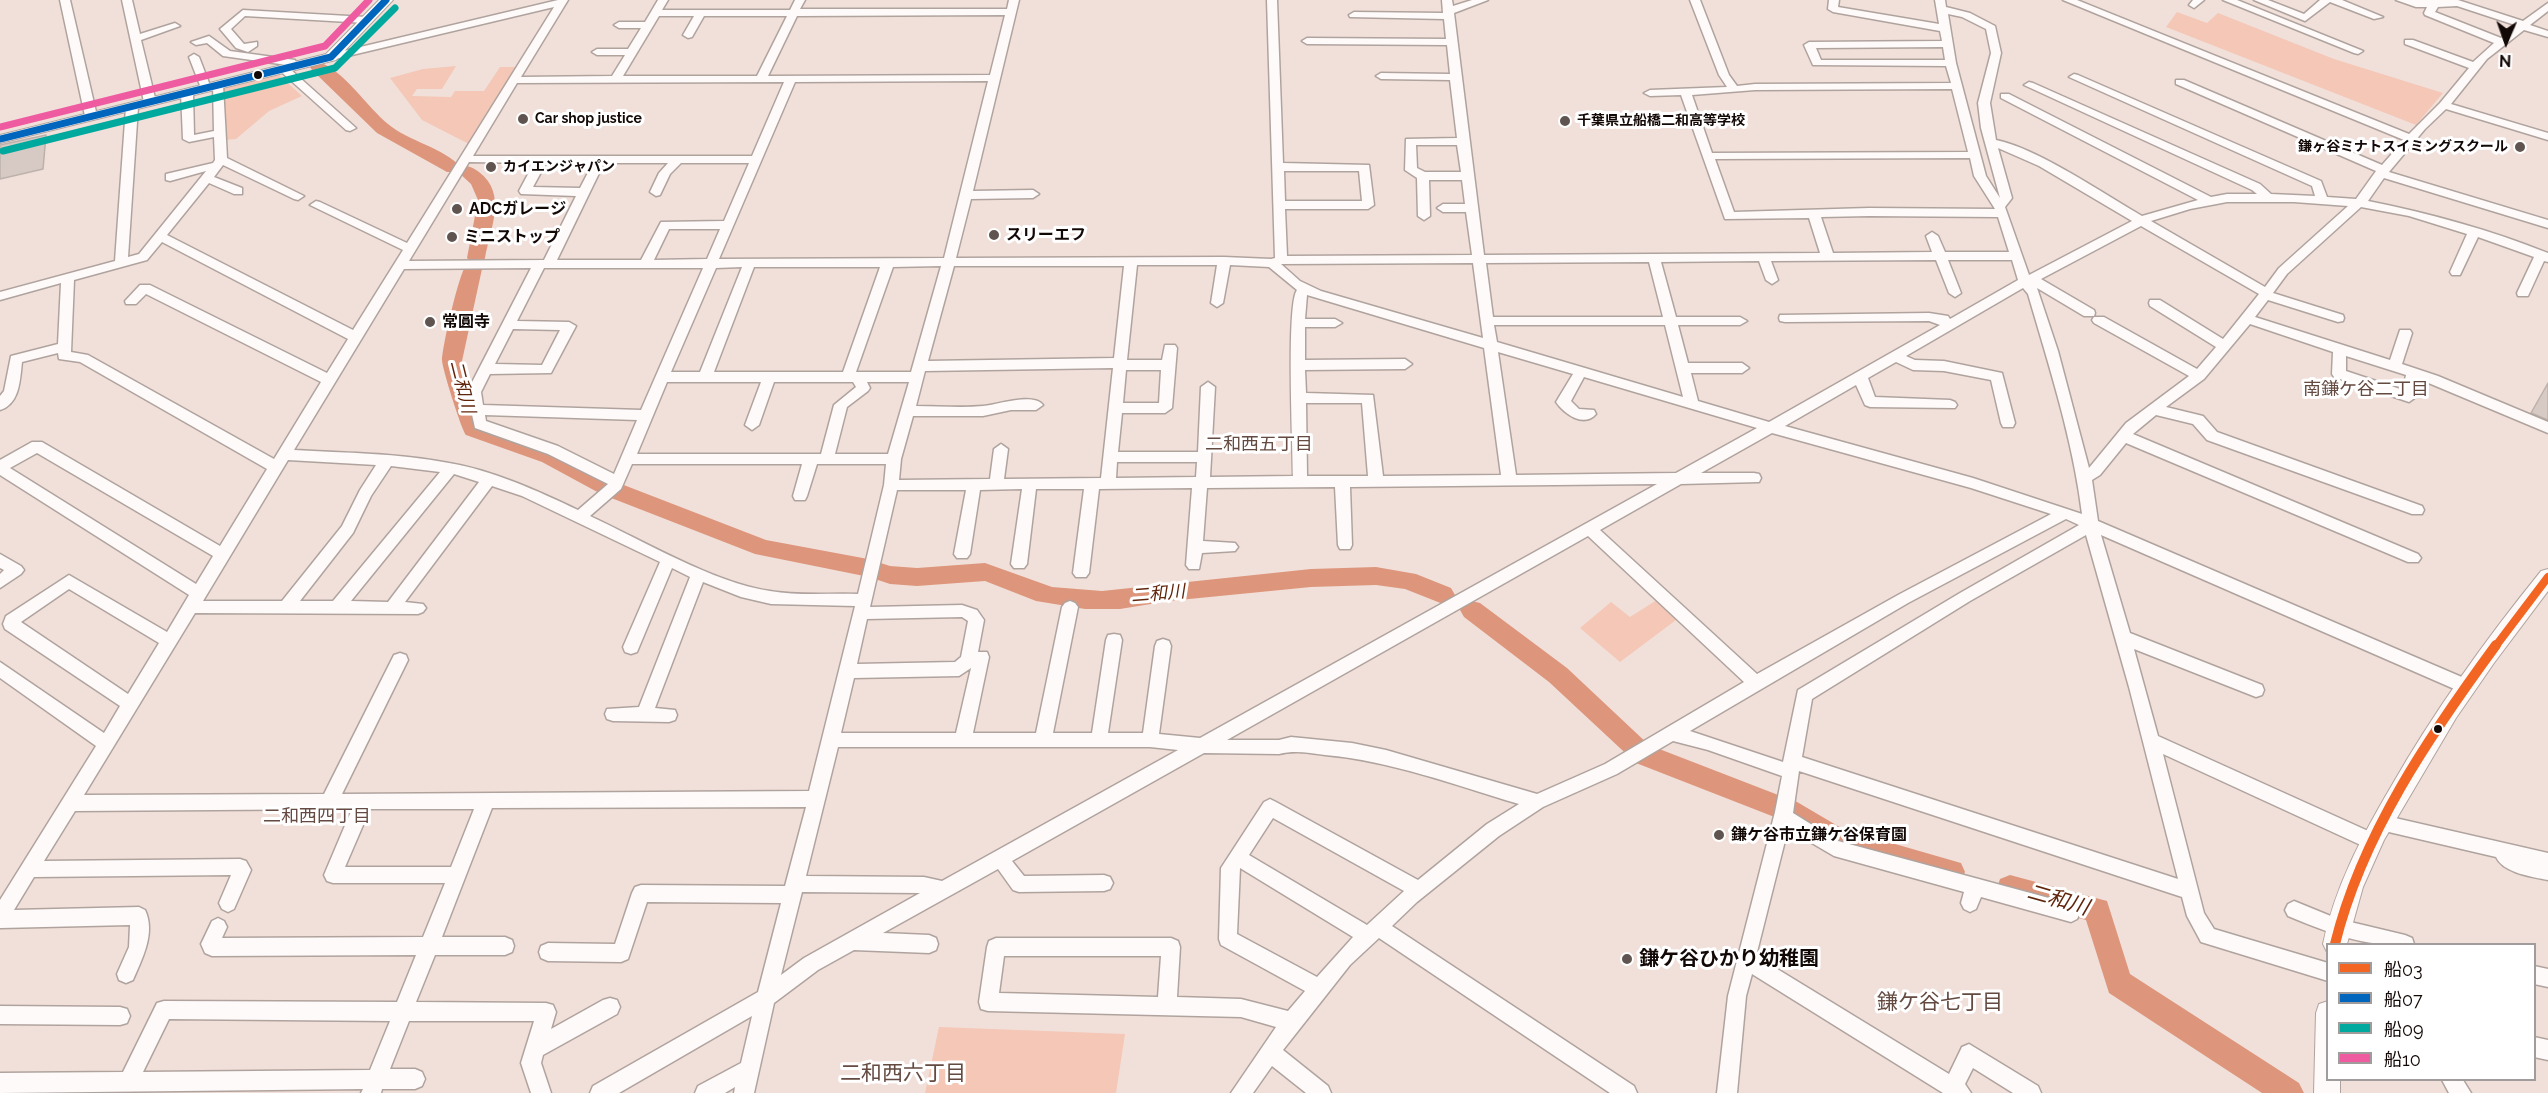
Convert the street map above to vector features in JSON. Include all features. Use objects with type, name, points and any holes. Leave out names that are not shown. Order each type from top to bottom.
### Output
[{"type":"main road","points":[[0,139],[331,57],[386,0]]},
{"type":"main road","points":[[2337,936],[2348,892],[2376,832],[2424,748],[2465,686],[2545,584]]},
{"type":"street","points":[[65,0],[91,116]]},
{"type":"street","points":[[127,0],[150,102]]},
{"type":"street","points":[[615,80],[663,0]]},
{"type":"street","points":[[745,12],[752,0]]},
{"type":"street","points":[[761,79],[800,0]]},
{"type":"street","points":[[1272,0],[1280,205],[1277,261],[1296,284],[1316,294],[1771,427],[1972,477],[2175,558],[2465,686]]},
{"type":"street","points":[[1354,15],[1448,9],[1483,0]]},
{"type":"street","points":[[1695,0],[1724,75],[1734,90]]},
{"type":"street","points":[[1834,0],[1833,9],[1943,28]]},
{"type":"street","points":[[2068,0],[2412,139]]},
{"type":"street","points":[[2228,0],[2358,51]]},
{"type":"street","points":[[2296,26],[2326,0]]},
{"type":"street","points":[[2333,0],[2378,17]]},
{"type":"street","points":[[2401,0],[2416,4],[2458,3],[2548,33]]},
{"type":"street","points":[[331,57],[562,1]]},
{"type":"street","points":[[0,918],[562,1]]},
{"type":"street","points":[[2263,1],[2305,18]]},
{"type":"street","points":[[2434,4],[2429,13],[2501,42]]},
{"type":"street","points":[[2000,209],[2006,198],[1991,143],[1984,97],[1995,53],[1991,29],[1990,26],[1941,5],[1943,28],[1956,87],[1980,176],[2000,209],[2015,256],[2034,293],[2085,478],[2091,525],[2196,916],[2208,936],[2326,971]]},
{"type":"street","points":[[655,13],[1012,6],[949,262],[894,459],[891,485],[831,740],[744,1093]]},
{"type":"street","points":[[2085,478],[2094,471],[2131,427],[2199,376],[2247,319],[2283,271],[2364,198],[2383,172],[2444,105],[2474,66],[2548,6]]},
{"type":"street","points":[[1448,9],[1463,142],[1509,479]]},
{"type":"street","points":[[253,44],[248,49],[240,46],[225,29],[243,13],[366,20]]},
{"type":"street","points":[[688,34],[701,13]]},
{"type":"street","points":[[619,25],[648,25]]},
{"type":"street","points":[[137,38],[175,26]]},
{"type":"street","points":[[196,42],[209,39],[227,54],[291,62],[288,68],[350,128]]},
{"type":"street","points":[[1307,41],[1452,42]]},
{"type":"street","points":[[2409,42],[2474,66]]},
{"type":"street","points":[[1947,44],[1809,45],[1817,63],[1951,63]]},
{"type":"street","points":[[597,52],[631,52]]},
{"type":"street","points":[[0,296],[143,256],[160,236],[219,163],[220,133],[212,87],[194,57]]},
{"type":"street","points":[[1381,76],[1455,77]]},
{"type":"street","points":[[2074,77],[2317,184],[2322,199]]},
{"type":"street","points":[[514,80],[994,78]]},
{"type":"street","points":[[579,517],[613,487],[627,459],[791,79]]},
{"type":"street","points":[[2180,82],[2383,172],[2548,224]]},
{"type":"street","points":[[2030,85],[2256,187],[2267,197]]},
{"type":"street","points":[[1650,93],[1755,87],[1956,87]]},
{"type":"street","points":[[1685,92],[1729,216],[2000,209]]},
{"type":"street","points":[[187,93],[189,139],[220,133]]},
{"type":"street","points":[[2005,96],[2209,201]]},
{"type":"street","points":[[2444,105],[2548,137]]},
{"type":"street","points":[[121,263],[132,106]]},
{"type":"street","points":[[1463,142],[1410,141],[1411,170],[1423,176],[1468,176]]},
{"type":"street","points":[[1991,143],[2002,145],[2033,159],[2143,220],[2266,294],[2338,318]]},
{"type":"street","points":[[1709,156],[1974,155]]},
{"type":"street","points":[[466,159],[756,160]]},
{"type":"street","points":[[542,159],[525,191],[584,192]]},
{"type":"street","points":[[600,160],[474,392],[480,424],[553,450],[613,487]]},
{"type":"street","points":[[656,192],[665,172],[678,160]]},
{"type":"street","points":[[170,177],[219,163],[298,196]]},
{"type":"street","points":[[1279,166],[1365,167],[1368,205],[1280,205]]},
{"type":"street","points":[[1423,176],[1424,216]]},
{"type":"street","points":[[207,178],[238,191]]},
{"type":"street","points":[[965,195],[1033,194]]},
{"type":"street","points":[[600,1093],[766,998],[811,964],[2028,281],[2143,220],[2209,201],[2267,197],[2358,202],[2410,213],[2544,256],[2523,293]]},
{"type":"street","points":[[316,205],[410,249]]},
{"type":"street","points":[[1443,208],[1473,208]]},
{"type":"street","points":[[1814,215],[1828,257]]},
{"type":"street","points":[[646,263],[665,225],[728,225]]},
{"type":"street","points":[[2456,272],[2474,232]]},
{"type":"street","points":[[160,236],[356,337]]},
{"type":"street","points":[[1932,236],[1955,293]]},
{"type":"street","points":[[400,265],[2015,256]]},
{"type":"street","points":[[1654,258],[1692,404]]},
{"type":"street","points":[[1764,258],[1772,280]]},
{"type":"street","points":[[1108,483],[1131,261]]},
{"type":"street","points":[[1217,303],[1224,261]]},
{"type":"street","points":[[705,377],[750,262]]},
{"type":"street","points":[[853,377],[888,262]]},
{"type":"street","points":[[68,278],[64,356],[83,358],[280,461],[387,460],[451,468],[527,492],[668,560],[741,591],[771,598],[862,607],[962,611],[971,614],[976,620],[968,660],[959,669],[846,671]]},
{"type":"street","points":[[2028,281],[2199,376]]},
{"type":"street","points":[[131,301],[145,288],[329,380]]},
{"type":"street","points":[[1300,481],[1298,323],[1299,296],[1305,288]]},
{"type":"street","points":[[2155,303],[2225,346]]},
{"type":"street","points":[[1785,318],[1929,317],[1943,320],[1948,326]]},
{"type":"street","points":[[2247,319],[2413,372],[2548,428]]},
{"type":"street","points":[[1488,321],[1740,321]]},
{"type":"street","points":[[1298,323],[1335,323]]},
{"type":"street","points":[[486,369],[546,370],[569,326],[510,325]]},
{"type":"street","points":[[2395,366],[2405,333]]},
{"type":"street","points":[[0,405],[11,392],[16,359],[63,347]]},
{"type":"street","points":[[1116,408],[1165,408],[1170,348]]},
{"type":"street","points":[[2340,348],[2339,374],[2409,397],[2413,372]]},
{"type":"street","points":[[1896,356],[1913,365],[1944,366],[1997,376],[2008,423]]},
{"type":"street","points":[[663,377],[853,377],[919,371],[1120,364],[1168,365]]},
{"type":"street","points":[[1299,365],[1406,364]]},
{"type":"street","points":[[1683,368],[1742,368]]},
{"type":"street","points":[[1581,372],[1563,402],[1576,414],[1589,414]]},
{"type":"street","points":[[1860,376],[1870,402],[1950,405]]},
{"type":"street","points":[[752,425],[769,377]]},
{"type":"street","points":[[827,459],[841,405],[863,388],[853,377]]},
{"type":"street","points":[[1194,565],[1208,387]]},
{"type":"street","points":[[1299,398],[1368,398],[1376,480]]},
{"type":"street","points":[[908,411],[983,411],[1011,405],[1036,405]]},
{"type":"street","points":[[477,410],[645,415]]},
{"type":"street","points":[[2156,410],[2198,420],[2211,435],[2417,510]]},
{"type":"street","points":[[2124,436],[2413,558]]},
{"type":"street","points":[[199,593],[0,467],[37,446],[222,554]]},
{"type":"street","points":[[996,484],[1002,449]]},
{"type":"street","points":[[1110,457],[1204,457]]},
{"type":"street","points":[[627,459],[894,459]]},
{"type":"street","points":[[800,496],[811,459]]},
{"type":"street","points":[[286,608],[348,529],[365,495],[387,460]]},
{"type":"street","points":[[337,608],[451,468]]},
{"type":"street","points":[[891,485],[1754,478]]},
{"type":"street","points":[[392,608],[489,479]]},
{"type":"street","points":[[1342,480],[1345,545]]},
{"type":"street","points":[[1019,564],[1030,483]]},
{"type":"street","points":[[1081,573],[1092,483]]},
{"type":"street","points":[[962,554],[974,484]]},
{"type":"street","points":[[1241,1093],[1292,1021],[1343,959],[1419,890],[1493,830],[1537,802],[1559,794],[1641,751],[1903,599],[2065,513]]},
{"type":"street","points":[[1727,1093],[1737,996],[1784,811],[1804,695],[2091,525]]},
{"type":"street","points":[[1589,528],[1756,683]]},
{"type":"street","points":[[1196,547],[1230,548]]},
{"type":"street","points":[[0,560],[16,570],[0,582]]},
{"type":"street","points":[[631,647],[668,560]]},
{"type":"street","points":[[645,715],[699,574]]},
{"type":"street","points":[[130,704],[11,624],[12,620],[69,581],[169,641]]},
{"type":"street","points":[[190,607],[418,608]]},
{"type":"street","points":[[1043,741],[1070,607]]},
{"type":"street","points":[[2122,637],[2256,690]]},
{"type":"street","points":[[1099,740],[1114,640]]},
{"type":"street","points":[[1150,740],[1163,646]]},
{"type":"street","points":[[963,741],[981,657]]},
{"type":"street","points":[[329,802],[400,660]]},
{"type":"street","points":[[0,669],[106,744]]},
{"type":"street","points":[[613,714],[669,716]]},
{"type":"street","points":[[1671,733],[1791,767],[2188,891]]},
{"type":"street","points":[[831,740],[1150,740],[1202,745],[1278,747],[1291,744],[1352,750],[1386,757],[1537,802]]},
{"type":"street","points":[[2150,740],[2376,832],[2486,846],[2548,861]]},
{"type":"street","points":[[70,803],[816,799]]},
{"type":"street","points":[[373,1086],[486,801]]},
{"type":"street","points":[[364,802],[333,875],[456,875]]},
{"type":"street","points":[[1319,988],[1228,939],[1230,868],[1270,807],[1419,890]]},
{"type":"street","points":[[1784,811],[1834,848],[1973,895],[2071,913]]},
{"type":"street","points":[[2486,846],[2523,866],[2548,872]]},
{"type":"street","points":[[1237,857],[1373,932],[1627,1093]]},
{"type":"street","points":[[1000,858],[1019,884],[1104,883]]},
{"type":"street","points":[[29,870],[240,867],[242,870],[228,903]]},
{"type":"street","points":[[548,952],[621,952],[642,893],[924,885],[944,890]]},
{"type":"street","points":[[2294,910],[2337,936],[2389,943]]},
{"type":"street","points":[[0,918],[139,916],[138,948],[126,974]]},
{"type":"street","points":[[218,927],[210,944],[212,947],[505,946]]},
{"type":"street","points":[[852,941],[929,944]]},
{"type":"street","points":[[1167,1006],[1171,947],[996,948],[988,1002],[1241,1008],[1292,1021]]},
{"type":"street","points":[[1747,961],[1957,1090],[1968,1054],[2031,1093]]},
{"type":"street","points":[[534,1049],[610,1007]]},
{"type":"street","points":[[128,1082],[164,1010],[546,1012],[531,1062],[541,1093]]},
{"type":"street","points":[[0,1015],[120,1016]]},
{"type":"street","points":[[1271,1052],[1321,1093]]},
{"type":"street","points":[[705,1093],[750,1069]]},
{"type":"street","points":[[0,1083],[128,1082],[373,1086],[415,1079]]},
{"type":"street","points":[[2453,1081],[2462,1093]]},
{"type":"shaded area","points":[[2177,12],[2207,23],[2218,13],[2334,59],[2443,93],[2416,125],[2166,27]]},
{"type":"shaded area","points":[[456,66],[442,89],[417,89],[412,96],[451,97],[455,91],[484,91],[500,67],[517,67],[469,144],[422,120],[390,78],[423,69]]},
{"type":"shaded area","points":[[279,75],[302,96],[269,111],[236,139],[224,140],[222,89]]},
{"type":"shaded area","points":[[1660,598],[1680,617],[1620,662],[1580,628],[1611,602],[1630,617]]},
{"type":"shaded area","points":[[939,1027],[1125,1034],[1116,1093],[925,1093]]},
{"type":"building","points":[[46,135],[43,169],[0,179],[0,145]]},
{"type":"building","points":[[2548,383],[2548,420],[2531,413]]},
{"type":"waterway","name":"二和川","points":[[318,67],[383,129],[453,168]]},
{"type":"waterway","name":"二和川","points":[[466,171],[484,189],[487,200],[476,258]]},
{"type":"waterway","name":"二和川","points":[[473,269],[452,361],[473,430],[550,456],[609,488]]},
{"type":"waterway","name":"二和川","points":[[616,490],[763,548],[868,568]]},
{"type":"waterway","name":"二和川","points":[[876,570],[904,577],[985,572],[1036,592],[1085,600],[1120,600],[1169,592],[1311,578],[1376,576],[1408,580],[1443,595]]},
{"type":"waterway","name":"二和川","points":[[1472,610],[1558,675],[1638,749]]},
{"type":"waterway","name":"二和川","points":[[1645,755],[1777,806]]},
{"type":"waterway","name":"二和川","points":[[1792,811],[1836,839],[1952,872]]},
{"type":"waterway","name":"二和川","points":[[2010,888],[2097,910],[2119,983],[2289,1093]]},
{"type":"transit line","name":"船10","points":[[0,127],[325,46],[369,0]]},
{"type":"transit line","name":"船07","points":[[0,139],[331,57],[386,0]]},
{"type":"transit line","name":"船09","points":[[3,151],[335,68],[395,8]]},
{"type":"transit line","name":"船03","points":[[2335,943],[2346,903],[2362,864],[2401,790],[2470,681],[2548,577]]},
{"type":"place","name":"Car shop justice","points":[[523,119]]},
{"type":"place","name":"千葉県立船橋二和高等学校","points":[[1565,121]]},
{"type":"place","name":"鎌ヶ谷ミナトスイミングスクール","points":[[2520,147]]},
{"type":"place","name":"カイエンジャパン","points":[[491,167]]},
{"type":"place","name":"ADCガレージ","points":[[457,209]]},
{"type":"place","name":"スリーエフ","points":[[994,235]]},
{"type":"place","name":"ミニストップ","points":[[452,237]]},
{"type":"place","name":"常圓寺","points":[[430,322]]},
{"type":"place","name":"鎌ケ谷市立鎌ケ谷保育園","points":[[1719,835]]},
{"type":"place","name":"鎌ケ谷ひかり幼稚園","points":[[1627,959]]},
{"type":"district","name":"南鎌ケ谷二丁目","points":[[2366,390]]},
{"type":"district","name":"二和西五丁目","points":[[1259,445]]},
{"type":"district","name":"二和西四丁目","points":[[317,817]]},
{"type":"district","name":"鎌ケ谷七丁目","points":[[1940,1003]]},
{"type":"district","name":"二和西六丁目","points":[[903,1074]]}]
